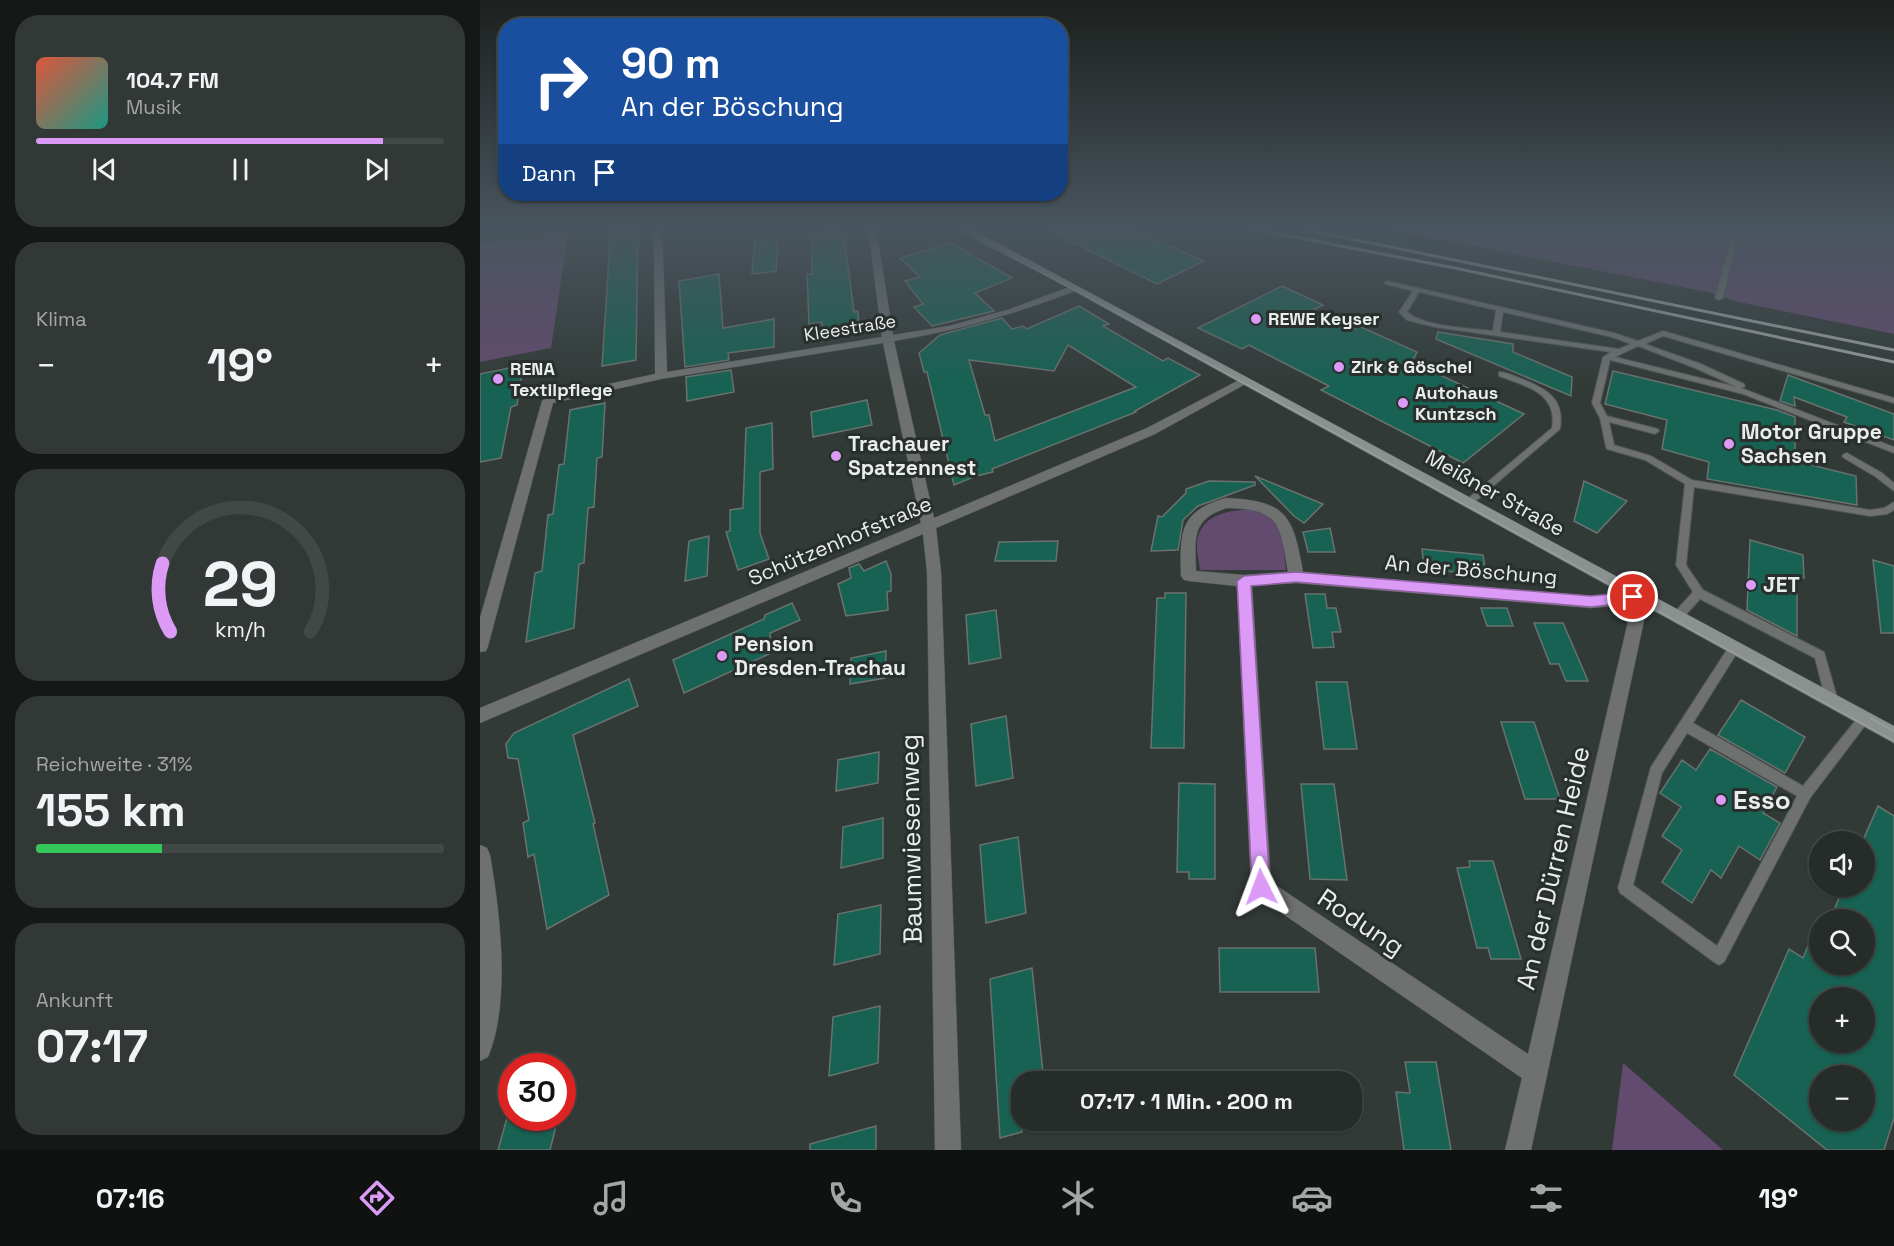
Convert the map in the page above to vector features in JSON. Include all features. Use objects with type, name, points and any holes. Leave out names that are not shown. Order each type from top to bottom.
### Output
[{"type":"main road","name":"Meißner Straße","points":[[1062,281],[1894,735]]},
{"type":"street","points":[[659,281],[661,376]]},
{"type":"street","name":"Baumwiesenweg","points":[[880,281],[888,340],[928,526],[934,572],[948,1150]]},
{"type":"street","name":"Kleestraße","points":[[480,646],[548,401],[661,376],[950,329],[1011,312],[1075,288]]},
{"type":"street","name":"Schützenhofstraße","points":[[480,716],[1151,431],[1222,391],[1245,381]]},
{"type":"street","name":"An der Böschung","points":[[1296,577],[1286,523],[1264,508],[1240,502],[1211,506],[1198,514],[1190,524],[1189,576],[1244,581],[1296,577],[1591,602],[1641,597]]},
{"type":"street","name":"Rodung","points":[[1244,581],[1261,887],[1535,1073]]},
{"type":"street","name":"An der Dürren Heide","points":[[1518,1150],[1641,597]]},
{"type":"street","points":[[480,855],[490,916],[488,1018],[480,1049]]},
{"type":"lane","points":[[1719,298],[1723,281]]},
{"type":"lane","points":[[1387,283],[1614,335],[1639,343],[1894,450]]},
{"type":"lane","points":[[1418,289],[1403,312],[1410,318],[1496,334],[1621,352]]},
{"type":"lane","points":[[1496,334],[1500,309]]},
{"type":"lane","points":[[1607,357],[1664,333],[1706,343],[1894,401]]},
{"type":"lane","points":[[1607,357],[1776,402]]},
{"type":"lane","points":[[1607,357],[1596,403],[1604,418],[1610,447],[1648,458],[1690,483],[1870,513],[1887,511],[1894,505]]},
{"type":"lane","points":[[1468,503],[1556,429],[1559,420],[1557,406],[1550,396],[1502,374]]},
{"type":"lane","points":[[1604,418],[1655,431]]},
{"type":"lane","points":[[1847,456],[1879,475],[1894,488],[1894,495]]},
{"type":"lane","points":[[1690,483],[1681,565],[1699,593],[1820,655],[1832,701]]},
{"type":"lane","points":[[1677,617],[1699,593]]},
{"type":"lane","points":[[1734,648],[1656,771],[1625,888],[1719,957],[1805,794],[1864,719]]},
{"type":"lane","points":[[1685,725],[1805,794]]},
{"type":"shaded area","points":[[480,281],[561,281],[551,348],[480,362]]},
{"type":"shaded area","points":[[1650,281],[1894,281],[1894,334],[1739,302],[1708,292]]},
{"type":"shaded area","points":[[1250,509],[1269,515],[1282,535],[1286,570],[1200,570],[1197,541],[1204,525],[1224,513]]},
{"type":"shaded area","points":[[1623,1063],[1723,1150],[1612,1150]]},
{"type":"building","points":[[608,281],[637,281],[636,360],[602,366]]},
{"type":"building","points":[[679,281],[719,281],[723,328],[774,319],[774,347],[728,353],[729,360],[685,367]]},
{"type":"building","points":[[807,281],[850,281],[854,312],[858,311],[859,329],[822,335],[822,322],[809,324]]},
{"type":"building","points":[[905,281],[1005,281],[975,293],[994,311],[932,326],[914,307],[923,304]]},
{"type":"building","points":[[1150,281],[1164,281],[1157,284]]},
{"type":"building","points":[[1282,286],[1323,305],[1309,312],[1350,331],[1359,326],[1417,352],[1412,362],[1524,414],[1463,463],[1321,390],[1329,386],[1249,345],[1242,349],[1198,328]]},
{"type":"building","points":[[1079,306],[1109,324],[1103,326],[1163,361],[1168,358],[1200,375],[1136,412],[992,469],[993,472],[954,485],[927,372],[924,372],[919,353],[940,335],[1002,318],[1012,329],[1023,326],[1027,329]],"holes":[[[1068,345],[1136,387],[995,441],[989,415],[985,415],[969,360],[1054,371]]]},
{"type":"building","points":[[1438,332],[1513,344],[1513,352],[1572,377],[1571,396],[1436,339]]},
{"type":"building","points":[[519,366],[518,368],[523,367],[517,405],[511,407],[501,458],[480,462],[480,374]]},
{"type":"building","points":[[731,370],[734,392],[687,401],[686,377]]},
{"type":"building","name":"Motor Gruppe Sachsen","points":[[1613,371],[1777,410],[1795,417],[1795,451],[1810,455],[1811,465],[1856,476],[1857,505],[1707,479],[1709,462],[1662,449],[1667,420],[1605,404]]},
{"type":"building","points":[[1788,375],[1894,414],[1894,440],[1844,422],[1847,417],[1794,397],[1795,406],[1780,401]]},
{"type":"building","points":[[867,400],[872,425],[813,437],[811,412]]},
{"type":"building","points":[[605,403],[602,457],[597,458],[594,507],[588,508],[584,563],[579,564],[574,628],[526,642],[535,573],[542,571],[548,515],[553,514],[559,465],[564,464],[570,410]]},
{"type":"building","points":[[772,423],[773,469],[760,472],[760,533],[769,559],[738,570],[726,532],[730,531],[730,510],[743,508],[746,428]]},
{"type":"building","points":[[1255,476],[1323,504],[1304,523],[1294,516]]},
{"type":"building","points":[[1209,481],[1255,482],[1255,485],[1198,506],[1183,520],[1178,550],[1151,551],[1158,516],[1162,517],[1186,493],[1186,489]]},
{"type":"building","points":[[1584,481],[1627,501],[1597,533],[1574,521]]},
{"type":"building","points":[[1330,528],[1335,552],[1308,552],[1303,532]]},
{"type":"building","points":[[709,536],[707,576],[685,581],[689,541]]},
{"type":"building","points":[[1750,540],[1803,555],[1804,578],[1797,576],[1797,636],[1747,610]]},
{"type":"building","points":[[1058,541],[1056,561],[995,561],[999,542]]},
{"type":"building","points":[[1422,549],[1483,555],[1486,575],[1424,569]]},
{"type":"building","points":[[1873,560],[1894,566],[1894,633],[1881,633]]},
{"type":"building","points":[[886,561],[891,574],[891,591],[887,592],[888,610],[846,616],[838,584],[851,578],[849,568],[859,564],[864,571]]},
{"type":"building","points":[[1165,593],[1186,593],[1184,748],[1151,748],[1157,598],[1165,598]]},
{"type":"building","points":[[1305,594],[1325,594],[1327,608],[1336,608],[1341,632],[1332,632],[1334,647],[1313,648]]},
{"type":"building","name":"Pension Dresden-Trachau","points":[[792,603],[800,620],[770,633],[771,653],[684,693],[673,660],[764,619],[765,615]]},
{"type":"building","points":[[1481,608],[1507,608],[1513,626],[1487,626]]},
{"type":"building","points":[[996,610],[1001,658],[969,664],[966,615]]},
{"type":"building","points":[[1534,623],[1563,623],[1588,681],[1566,681],[1559,664],[1550,664]]},
{"type":"building","points":[[886,651],[885,678],[850,684],[851,658]]},
{"type":"building","points":[[629,679],[638,706],[573,735],[595,823],[593,824],[609,895],[547,929],[534,854],[528,857],[523,823],[529,820],[518,759],[508,758],[506,744],[514,733]]},
{"type":"building","points":[[1316,682],[1347,682],[1357,749],[1324,749]]},
{"type":"building","points":[[1741,700],[1805,737],[1785,773],[1718,735]]},
{"type":"building","points":[[1006,716],[1013,778],[976,786],[971,724]]},
{"type":"building","points":[[1501,722],[1534,722],[1560,799],[1525,799]]},
{"type":"building","name":"Esso","points":[[1710,749],[1777,787],[1763,813],[1780,823],[1760,860],[1739,846],[1721,878],[1711,870],[1692,903],[1662,882],[1682,850],[1662,836],[1681,807],[1660,793],[1682,760],[1696,770]]},
{"type":"building","points":[[879,752],[878,783],[836,791],[838,760]]},
{"type":"building","points":[[1179,783],[1215,784],[1215,879],[1189,879],[1189,872],[1177,872]]},
{"type":"building","points":[[1301,784],[1334,784],[1347,880],[1310,879]]},
{"type":"building","points":[[1878,806],[1894,816],[1894,1118],[1884,1150],[1827,1150],[1734,1075],[1789,949],[1803,958],[1809,943],[1809,975],[1875,975],[1875,909],[1835,909],[1839,897],[1875,897],[1875,831],[1867,831]]},
{"type":"building","points":[[883,818],[883,858],[841,868],[843,827]]},
{"type":"building","points":[[1018,837],[1026,913],[986,923],[980,845]]},
{"type":"building","points":[[1469,861],[1493,861],[1521,959],[1491,959],[1488,948],[1477,948],[1457,868],[1470,867]]},
{"type":"building","points":[[881,905],[880,954],[834,965],[838,914]]},
{"type":"building","points":[[1219,948],[1315,948],[1319,992],[1220,992]]},
{"type":"building","points":[[1032,968],[1043,1071],[1011,1071],[1011,1131],[1022,1132],[1000,1138],[990,979]]},
{"type":"building","points":[[880,1006],[878,1063],[829,1076],[833,1017]]},
{"type":"building","points":[[1405,1062],[1436,1062],[1451,1150],[1404,1150],[1396,1092],[1410,1093]]},
{"type":"building","points":[[876,1126],[876,1150],[810,1150],[810,1144]]},
{"type":"building","points":[[503,1131],[555,1131],[550,1150],[498,1150]]},
{"type":"tram line","points":[[1057,281],[1894,741]]},
{"type":"tram line","points":[[1870,718],[1894,731]]},
{"type":"railway","points":[[1514,281],[1894,362]]},
{"type":"railway","points":[[1555,281],[1894,350]]},
{"type":"place","name":"REWE Keyser","points":[[1256,319]]},
{"type":"place","name":"Zirk & Göschel","points":[[1339,367]]},
{"type":"place","name":"RENA Textilpflege","points":[[498,379]]},
{"type":"place","name":"Autohaus Kuntzsch","points":[[1403,403]]},
{"type":"place","name":"Motor Gruppe Sachsen","points":[[1729,444]]},
{"type":"place","name":"Trachauer Spatzennest","points":[[836,456]]},
{"type":"place","name":"JET","points":[[1751,585]]},
{"type":"place","name":"Pension Dresden-Trachau","points":[[722,656]]},
{"type":"place","name":"Esso","points":[[1721,800]]},
{"type":"route","points":[[1261,887],[1244,581],[1296,577],[1591,602],[1633,597]]}]
